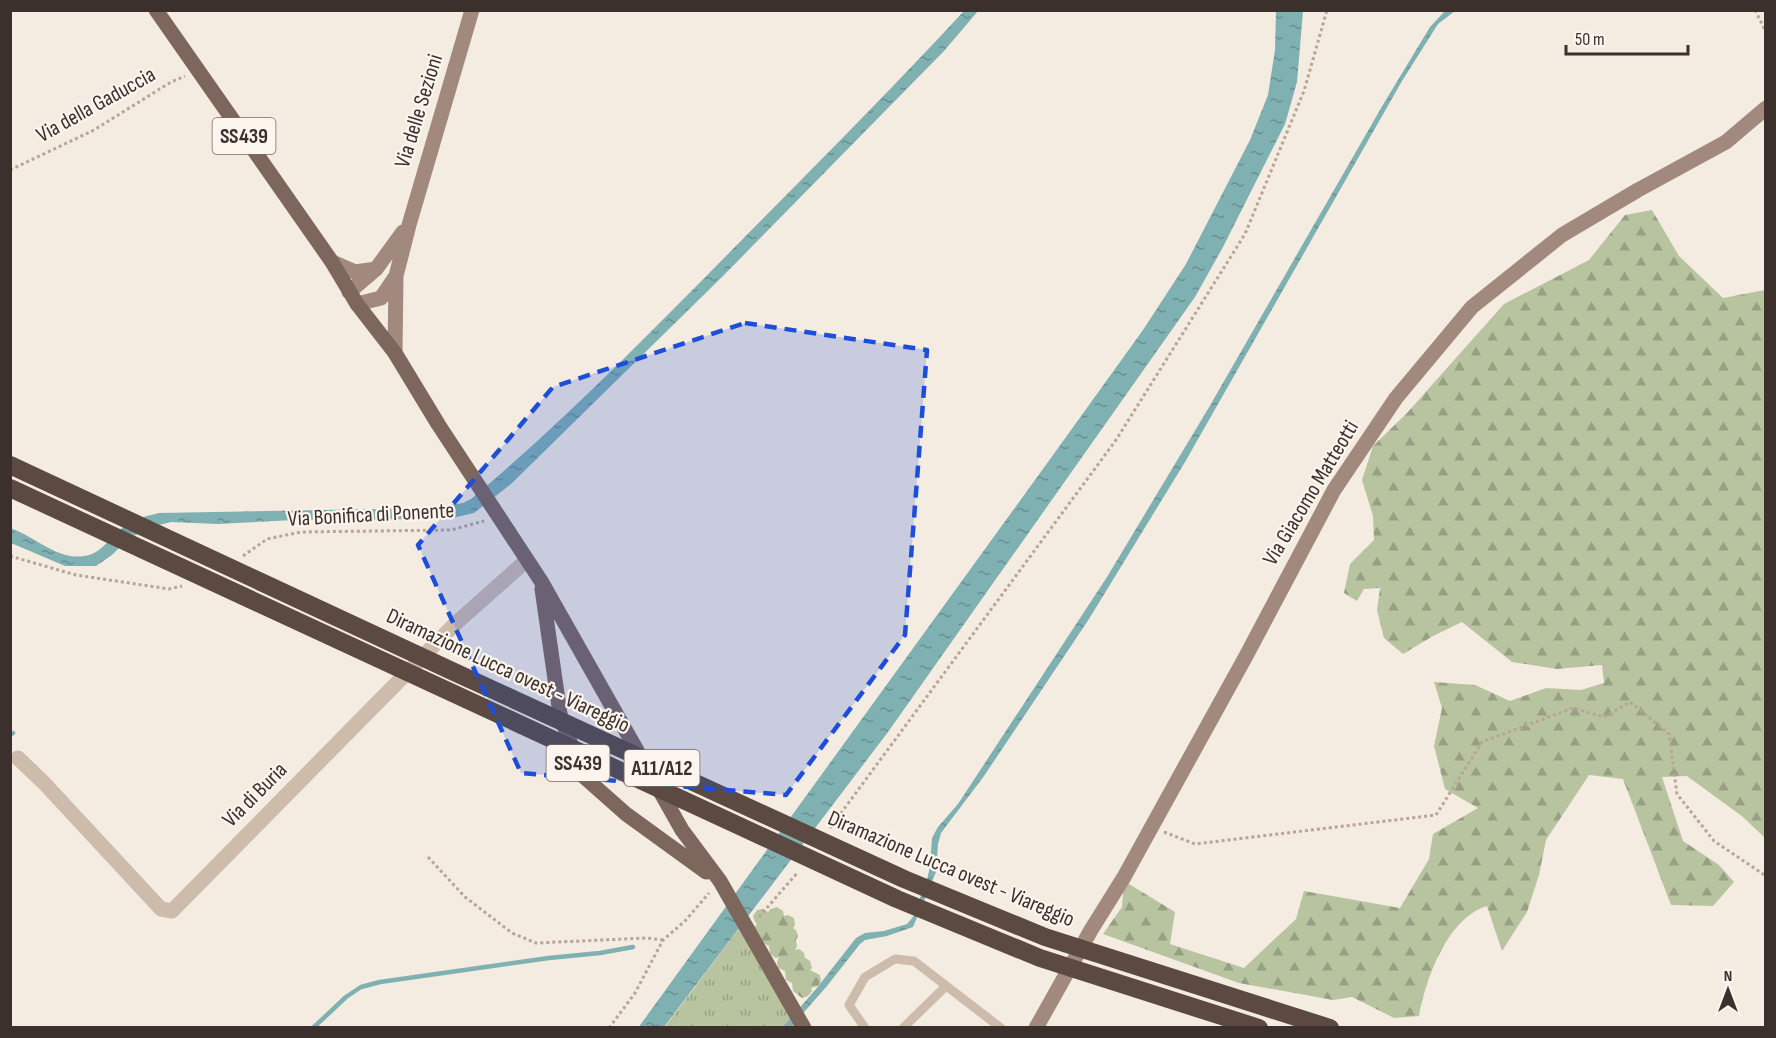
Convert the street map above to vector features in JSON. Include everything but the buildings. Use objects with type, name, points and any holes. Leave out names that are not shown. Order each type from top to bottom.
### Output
[{"type":"highway","name":"Diramazione Lucca ovest - Viareggio","points":[[10,465],[904,879],[1045,937],[1330,1028]]},
{"type":"highway","name":"Diramazione Lucca ovest - Viareggio","points":[[10,488],[897,899],[1040,957],[1258,1028]]},
{"type":"main road","name":"SS439","points":[[156,10],[332,262],[353,298],[395,353],[438,424],[541,580],[682,830],[720,881],[800,1020]]},
{"type":"main road","name":"Via delle Sezioni","points":[[395,353],[396,276],[472,10]]},
{"type":"main road","name":"Via Giacomo Matteotti","points":[[1036,1028],[1091,930],[1124,877],[1246,656],[1334,490],[1396,398],[1472,307],[1562,235],[1726,142],[1766,108]]},
{"type":"main road","name":"Via delle Sezioni","points":[[353,298],[409,225]]},
{"type":"main road","points":[[332,262],[355,272],[376,269]]},
{"type":"main road","name":"Via delle Sezioni","points":[[353,298],[381,298],[396,276]]},
{"type":"main road","name":"SS439","points":[[541,580],[560,714],[582,775],[626,814],[720,881]]},
{"type":"street","name":"Via di Buria","points":[[18,758],[161,909],[172,910],[455,624],[527,560]]},
{"type":"lane","points":[[865,1028],[849,1005],[865,978],[896,959],[914,961],[994,1026]]},
{"type":"lane","points":[[903,1028],[946,986]]},
{"type":"path","points":[[824,837],[1116,441],[1245,234],[1304,91],[1328,10]]},
{"type":"path","points":[[1755,10],[1766,32]]},
{"type":"path","name":"Via della Gaduccia","points":[[10,170],[93,130],[171,82],[198,70]]},
{"type":"path","name":"Via Bonifica di Ponente","points":[[240,557],[267,539],[301,532],[451,530],[496,512]]},
{"type":"path","points":[[10,556],[76,575],[169,589],[187,585]]},
{"type":"path","points":[[1151,826],[1195,844],[1436,815],[1482,742],[1573,708],[1604,717],[1630,702],[1669,734],[1677,794],[1706,832],[1714,842],[1766,876]]},
{"type":"path","points":[[428,857],[465,897],[512,933],[536,943],[646,938],[663,940]]},
{"type":"path","points":[[748,930],[804,864]]},
{"type":"path","points":[[609,1028],[635,993],[663,940],[685,921],[720,881]]},
{"type":"highlighted area","points":[[745,323],[927,350],[905,635],[786,795],[521,773],[418,545],[553,387]]},
{"type":"green space","points":[[1652,210],[1679,256],[1723,298],[1765,290],[1765,838],[1743,817],[1687,776],[1662,777],[1683,841],[1719,865],[1734,882],[1713,906],[1671,905],[1623,779],[1589,775],[1546,840],[1539,875],[1527,912],[1502,951],[1487,906],[1460,923],[1450,936],[1433,968],[1419,1016],[1394,1018],[1352,997],[1333,1000],[1239,983],[1103,934],[1122,907],[1124,881],[1175,912],[1170,944],[1244,968],[1296,919],[1304,891],[1400,908],[1429,859],[1433,834],[1478,808],[1445,789],[1434,746],[1442,708],[1434,682],[1475,685],[1510,701],[1546,688],[1581,690],[1604,683],[1602,665],[1557,669],[1512,662],[1462,622],[1403,654],[1384,638],[1377,610],[1380,588],[1364,589],[1357,601],[1344,593],[1350,564],[1374,540],[1373,516],[1362,480],[1373,446],[1407,413],[1504,304],[1589,260],[1625,215]]},
{"type":"green space","points":[[777,907],[783,911],[784,916],[794,918],[793,928],[798,936],[795,950],[799,949],[804,953],[805,958],[810,961],[812,968],[810,970],[820,975],[821,981],[818,986],[811,988],[812,991],[808,996],[802,998],[793,991],[792,983],[786,980],[785,971],[778,968],[779,957],[776,958],[770,954],[769,946],[763,943],[753,929],[757,924],[753,916],[757,910],[763,909],[768,912]]},
{"type":"green space","points":[[744,922],[804,1028],[664,1028]]},
{"type":"water","points":[[964,11],[978,11],[944,51],[724,275],[511,484],[474,513],[448,519],[294,520],[218,524],[171,522],[155,526],[129,538],[112,555],[96,566],[65,566],[11,543],[10,528],[62,554],[80,556],[95,552],[129,524],[159,513],[432,508],[463,503],[471,499],[570,411],[633,349],[847,134]]},
{"type":"water","points":[[1276,11],[1303,11],[1297,82],[1285,124],[1195,297],[888,732],[664,1027],[638,1028],[1143,330],[1186,264],[1250,140],[1268,95],[1275,50]]},
{"type":"water","points":[[1445,11],[1455,11],[1438,24],[1402,81],[1185,462],[1089,619],[984,776],[941,833],[936,872],[913,927],[887,936],[865,940],[791,1027],[782,1028],[856,938],[865,933],[884,931],[907,924],[913,917],[927,880],[932,838],[938,827],[958,804],[1107,577],[1208,409],[1384,103],[1430,27]]},
{"type":"waterway","points":[[313,1028],[346,997],[361,987],[380,982],[633,947]]}]
